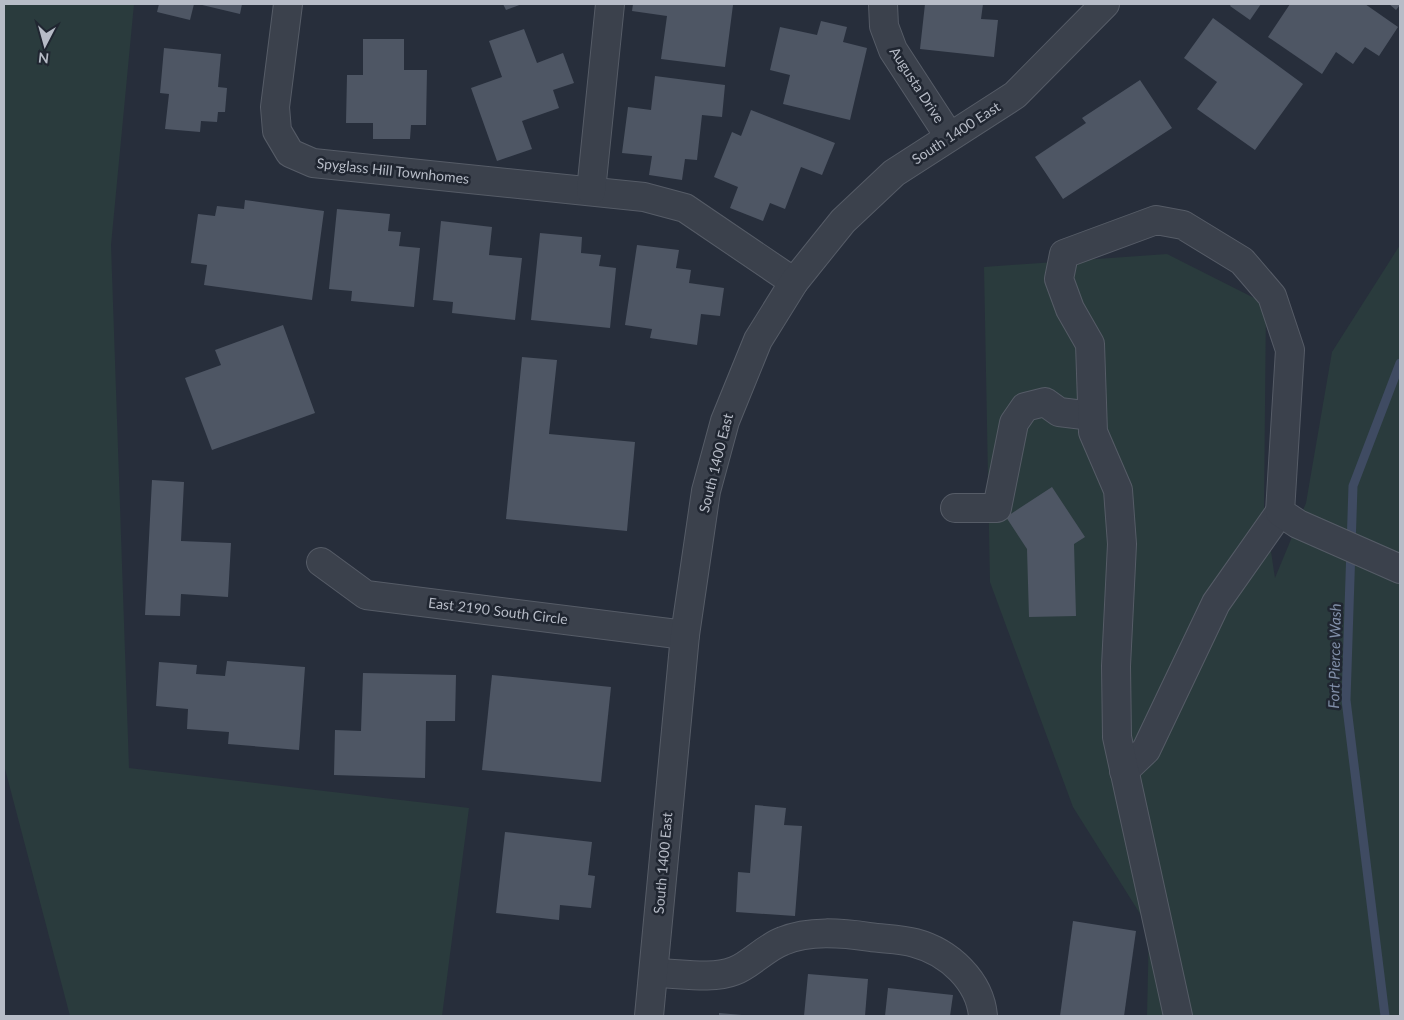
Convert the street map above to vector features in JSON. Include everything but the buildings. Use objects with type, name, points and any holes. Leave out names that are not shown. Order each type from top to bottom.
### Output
[{"type":"street","name":"Spyglass Hill Townhomes","points":[[288,4],[275,107],[277,131],[290,153],[313,163],[644,196],[685,208],[794,282]]},
{"type":"street","points":[[591,190],[610,4]]},
{"type":"street","name":"Augusta Drive","points":[[883,4],[884,26],[893,50],[949,136]]},
{"type":"street","name":"South 1400 East","points":[[650,1016],[685,635],[706,491],[724,421],[758,340],[794,282],[843,221],[894,173],[1015,95],[1105,4]]},
{"type":"street","points":[[1124,771],[1146,750],[1216,603],[1289,518],[1290,350],[1272,296],[1242,261],[1183,225],[1156,220],[1064,254],[1060,279],[1070,309],[1090,344],[1092,432],[1118,490],[1122,544],[1116,666],[1117,737],[1124,771],[1178,1016]]},
{"type":"street","points":[[955,508],[997,508],[1014,423],[1025,407],[1045,402],[1059,412],[1092,416]]},
{"type":"street","points":[[1289,518],[1400,569]]},
{"type":"street","name":"East 2190 South Circle","points":[[321,562],[366,595],[685,635]]},
{"type":"street","points":[[654,973],[715,974],[735,971],[783,940],[811,935],[847,934],[916,943],[943,956],[969,977],[982,1002],[983,1016]]},
{"type":"shaded area","points":[[4,4],[134,4],[111,245],[129,768],[469,808],[442,1016],[70,1016],[4,765]]},
{"type":"shaded area","points":[[1400,245],[1400,1016],[1147,1016],[1149,928],[1073,807],[990,582],[984,267],[1167,254],[1266,304],[1264,506],[1275,578],[1306,503],[1332,352]]},
{"type":"waterway","name":"Fort Pierce Wash","points":[[1385,1016],[1346,700],[1353,486],[1400,363]]}]
